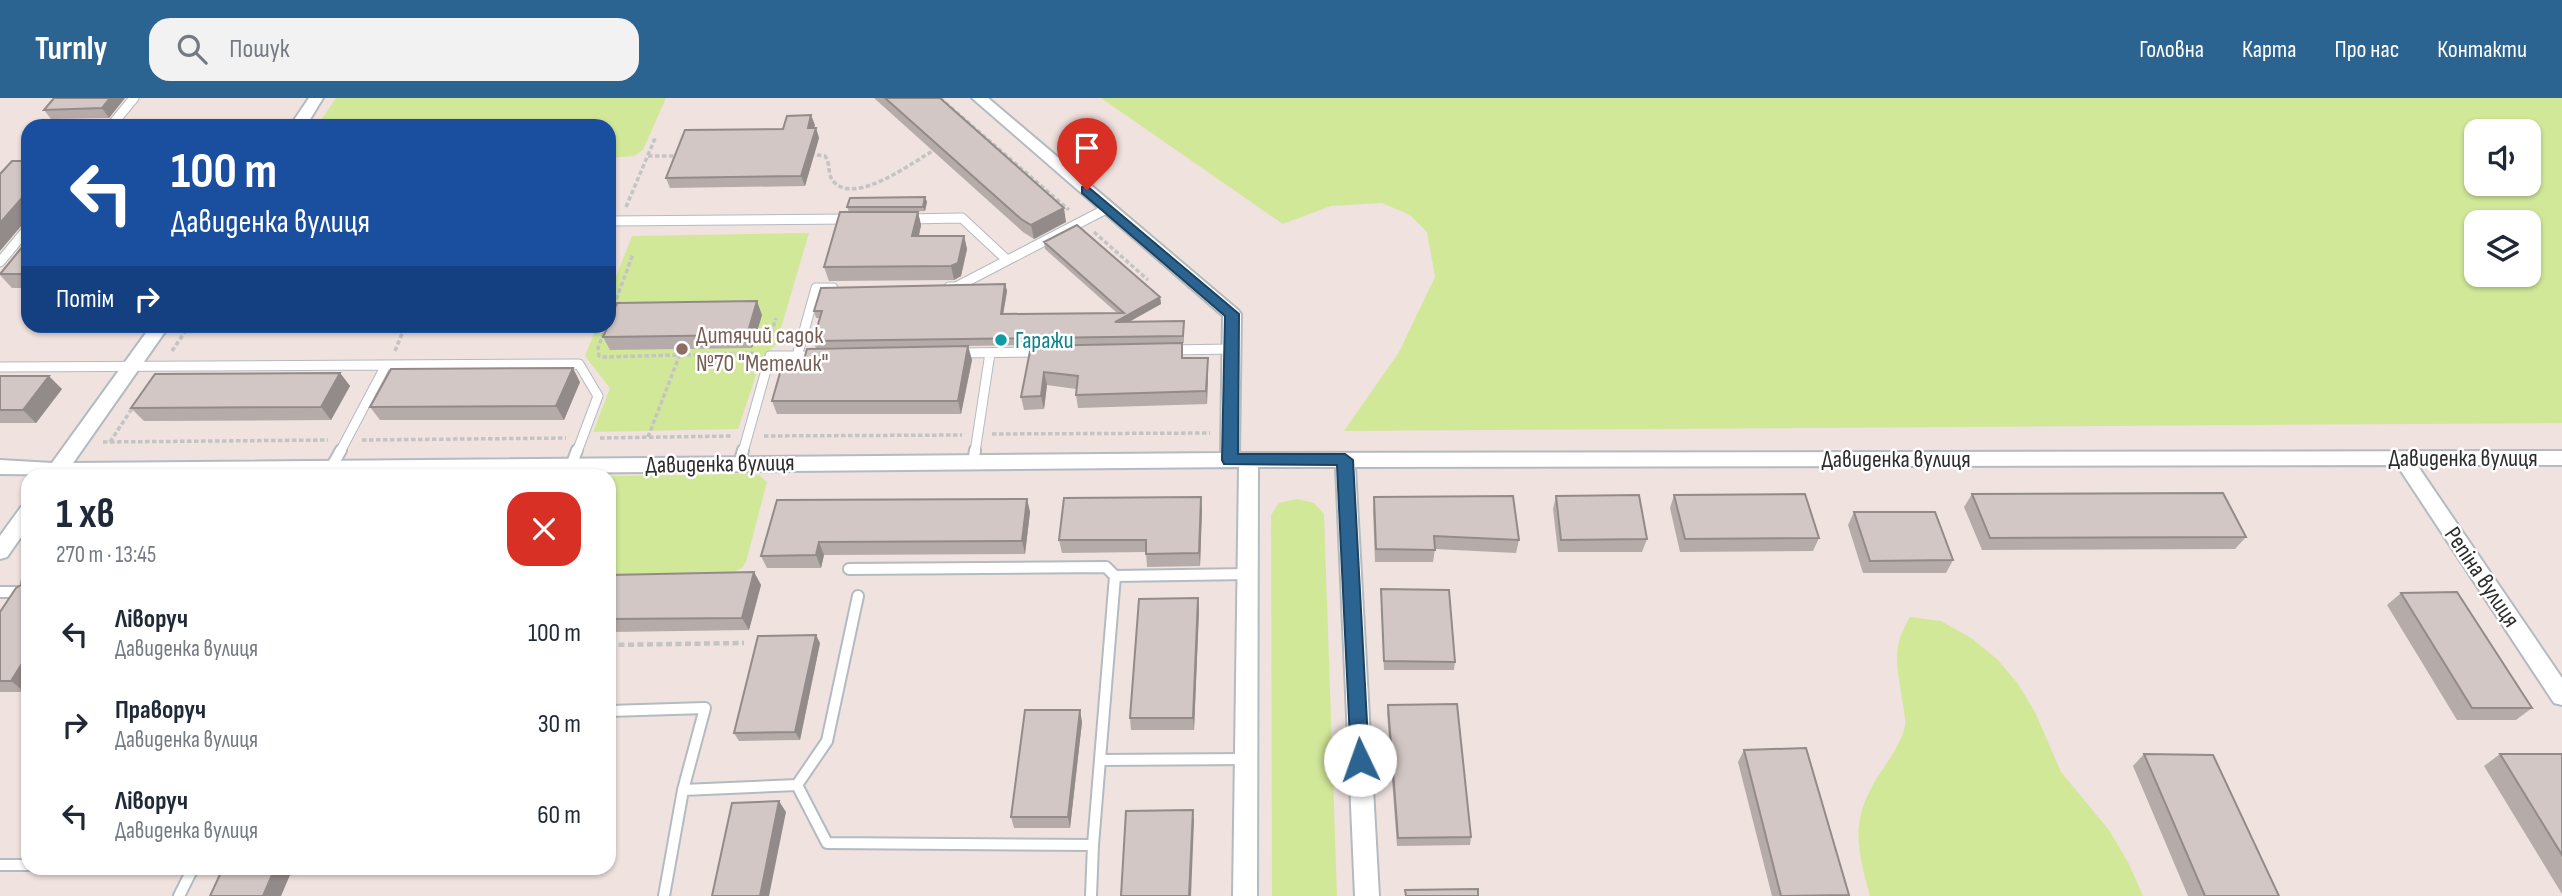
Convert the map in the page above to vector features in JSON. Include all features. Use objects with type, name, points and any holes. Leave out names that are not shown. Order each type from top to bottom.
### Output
[{"type":"street","points":[[302,119],[316,98]]},
{"type":"street","points":[[979,98],[1232,314],[1231,433],[1240,460],[1248,574],[1245,896]]},
{"type":"street","points":[[58,469],[155,333]]},
{"type":"street","name":"Репiна вулиця","points":[[2402,458],[2562,696]]},
{"type":"street","name":"Давиденка вулиця","points":[[276,469],[1240,460],[2562,458]]},
{"type":"street","points":[[1345,460],[1367,896]]},
{"type":"street","name":"Давиденка вулиця","points":[[0,467],[21,469]]},
{"type":"street","points":[[0,551],[21,522]]},
{"type":"lane","points":[[117,119],[134,98]]},
{"type":"lane","points":[[943,287],[956,287],[1108,208]]},
{"type":"lane","points":[[893,219],[962,218],[1007,260]]},
{"type":"lane","points":[[616,221],[866,219]]},
{"type":"lane","points":[[0,262],[21,236]]},
{"type":"lane","points":[[797,356],[816,288],[841,288]]},
{"type":"lane","points":[[1151,351],[1232,349]]},
{"type":"lane","points":[[949,354],[1057,352]]},
{"type":"lane","points":[[973,462],[990,353]]},
{"type":"lane","points":[[739,464],[770,356],[825,356]]},
{"type":"lane","points":[[0,367],[579,364],[598,396],[571,466]]},
{"type":"lane","points":[[331,468],[386,365]]},
{"type":"lane","points":[[849,569],[1106,566],[1115,576],[1091,896]]},
{"type":"lane","points":[[1115,576],[1248,574]]},
{"type":"lane","points":[[0,592],[21,592]]},
{"type":"lane","points":[[797,785],[827,741],[858,596]]},
{"type":"lane","points":[[616,711],[705,708],[683,790],[664,896]]},
{"type":"lane","points":[[1100,760],[1246,759]]},
{"type":"lane","points":[[797,785],[827,843],[1093,845]]},
{"type":"lane","points":[[683,790],[797,785]]},
{"type":"lane","points":[[0,866],[21,865]]},
{"type":"lane","points":[[178,896],[189,875]]},
{"type":"path","points":[[940,98],[1148,280]]},
{"type":"path","points":[[966,136],[1004,119]]},
{"type":"path","points":[[620,221],[656,136]]},
{"type":"path","points":[[802,154],[825,156],[830,163],[832,181],[842,188],[863,189],[943,146]]},
{"type":"path","points":[[648,156],[690,156]]},
{"type":"path","points":[[616,299],[633,254]]},
{"type":"path","points":[[603,333],[598,348],[599,356],[753,355],[769,340],[776,318]]},
{"type":"path","points":[[386,365],[403,333]]},
{"type":"path","points":[[648,437],[682,349]]},
{"type":"path","points":[[77,442],[1231,433]]},
{"type":"path","points":[[616,645],[744,643]]},
{"type":"green space","points":[[336,98],[666,98],[643,150],[634,156],[616,157],[616,119],[322,119]]},
{"type":"green space","points":[[1101,98],[2562,98],[2562,423],[1344,431],[1399,352],[1435,277],[1427,232],[1410,215],[1382,203],[1331,206],[1283,224]]},
{"type":"green space","points":[[809,233],[776,345],[762,357],[738,429],[593,432],[610,388],[585,356],[594,333],[616,333],[616,276],[632,236]]},
{"type":"green space","points":[[759,475],[767,482],[746,562],[742,568],[731,573],[616,576],[616,476]]},
{"type":"green space","points":[[1297,499],[1314,503],[1324,514],[1337,896],[1272,896],[1271,515],[1279,503]]},
{"type":"green space","points":[[1910,617],[1941,621],[1971,638],[1997,659],[2018,684],[2035,712],[2061,772],[2109,830],[2128,862],[2143,896],[1870,896],[1859,847],[1860,819],[1870,790],[1895,751],[1905,726],[1897,656],[1900,638]]},
{"type":"building","points":[[54,98],[110,98],[102,108],[44,110]]},
{"type":"building","points":[[885,98],[940,98],[1064,208],[1031,225],[1021,219]]},
{"type":"building","points":[[811,115],[808,128],[816,128],[801,176],[666,178],[685,130],[783,129],[787,116]]},
{"type":"building","points":[[12,161],[21,161],[21,199],[0,223],[0,174]]},
{"type":"building","points":[[925,197],[923,207],[847,207],[850,198]]},
{"type":"building","points":[[840,212],[918,212],[912,236],[964,236],[958,263],[951,266],[824,267]]},
{"type":"building","points":[[1077,225],[1160,297],[1115,322],[1184,321],[1183,336],[813,341],[822,311],[814,311],[821,288],[1005,284],[1001,314],[1124,313],[1044,242]]},
{"type":"building","points":[[21,248],[21,274],[0,274]]},
{"type":"building","points":[[757,301],[747,335],[603,337],[605,333],[616,333],[617,303]]},
{"type":"building","points":[[1182,343],[1182,358],[1208,358],[1206,391],[1076,395],[1078,376],[1044,372],[1041,396],[1021,397],[1031,346]]},
{"type":"building","points":[[968,346],[958,401],[772,401],[782,366],[802,366],[807,349]]},
{"type":"building","points":[[573,368],[556,406],[370,407],[391,369]]},
{"type":"building","points":[[340,373],[321,407],[131,408],[155,374]]},
{"type":"building","points":[[0,376],[49,376],[23,410],[0,410]]},
{"type":"building","points":[[2223,493],[2246,537],[1990,538],[1972,494]]},
{"type":"building","points":[[1805,494],[1819,538],[1685,539],[1674,495]]},
{"type":"building","points":[[1639,495],[1647,539],[1561,540],[1556,496]]},
{"type":"building","points":[[1513,496],[1519,540],[1434,536],[1435,550],[1376,549],[1374,497]]},
{"type":"building","points":[[1201,497],[1199,553],[1146,554],[1146,540],[1059,540],[1064,498]]},
{"type":"building","points":[[1027,499],[1022,541],[819,542],[816,555],[761,556],[777,500]]},
{"type":"building","points":[[1854,512],[1935,512],[1953,560],[1870,561]]},
{"type":"building","points":[[754,572],[742,618],[616,619],[616,575]]},
{"type":"building","points":[[21,585],[21,665],[11,681],[0,681],[0,612],[16,588]]},
{"type":"building","points":[[1381,589],[1449,590],[1455,662],[1384,661]]},
{"type":"building","points":[[2457,592],[2532,708],[2472,708],[2401,593]]},
{"type":"building","points":[[1198,598],[1193,718],[1130,718],[1139,599]]},
{"type":"building","points":[[816,635],[795,732],[734,733],[758,636]]},
{"type":"building","points":[[1457,704],[1471,837],[1398,838],[1388,705]]},
{"type":"building","points":[[1025,710],[1080,710],[1068,817],[1011,817]]},
{"type":"building","points":[[1806,748],[1849,895],[1781,896],[1744,750]]},
{"type":"building","points":[[2144,754],[2213,755],[2279,896],[2205,896]]},
{"type":"building","points":[[2500,754],[2562,754],[2562,855]]},
{"type":"building","points":[[779,801],[760,896],[712,896],[732,803]]},
{"type":"building","points":[[1193,810],[1189,896],[1121,896],[1126,811]]},
{"type":"building","points":[[220,875],[272,875],[263,896],[210,896]]},
{"type":"building","points":[[1478,889],[1478,896],[1406,896],[1405,890]]},
{"type":"place","name":"Гаражи","points":[[1001,340]]},
{"type":"place","name":"Дитячий садок №70 \"Метелик\"","points":[[682,349]]},
{"type":"route","points":[[1087,190],[1232,314],[1230,460],[1345,460],[1360,760]]}]
